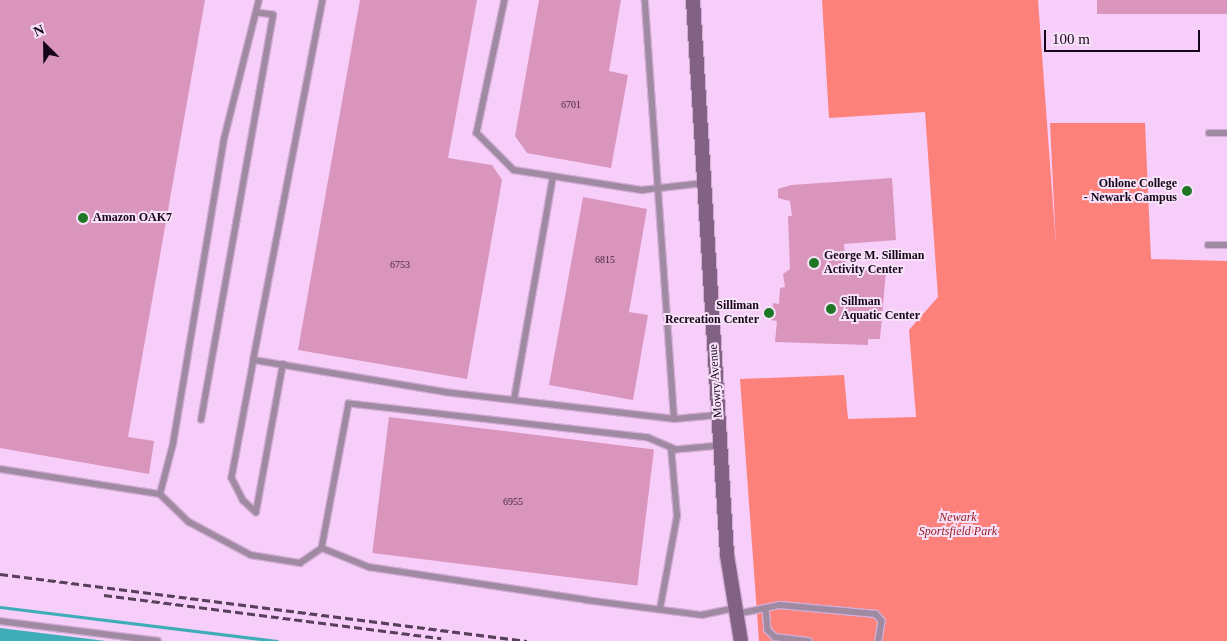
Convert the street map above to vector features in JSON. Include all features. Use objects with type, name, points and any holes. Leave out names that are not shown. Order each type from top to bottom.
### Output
[{"type":"main road","name":"Mowry Avenue","points":[[693,0],[727,555],[741,641]]},
{"type":"lane","points":[[160,494],[174,444],[224,139],[259,0]]},
{"type":"lane","points":[[283,364],[256,512],[243,500],[232,478],[323,0]]},
{"type":"lane","points":[[505,0],[477,133],[514,170],[658,189],[704,183]]},
{"type":"lane","points":[[645,0],[674,419]]},
{"type":"lane","points":[[201,420],[274,15],[257,13]]},
{"type":"lane","points":[[1209,133],[1227,133]]},
{"type":"lane","points":[[514,400],[553,176]]},
{"type":"lane","points":[[1208,245],[1227,245]]},
{"type":"lane","points":[[254,360],[514,400],[674,419],[718,415]]},
{"type":"lane","points":[[0,469],[160,494],[189,522],[251,554],[300,563],[322,548],[349,404],[648,438],[672,448],[720,446]]},
{"type":"lane","points":[[660,610],[677,516],[672,448]]},
{"type":"lane","points":[[322,548],[369,567],[660,610],[702,615],[780,605],[876,614],[882,621],[879,641]]},
{"type":"lane","points":[[766,608],[768,630],[775,637],[810,641]]},
{"type":"lane","points":[[0,621],[158,641]]},
{"type":"green space","name":"Newark Sportsfield Park","points":[[822,0],[1038,0],[1056,246],[1050,123],[1145,123],[1151,259],[1227,261],[1227,641],[759,641],[740,379],[844,375],[848,419],[916,417],[909,330],[938,297],[925,112],[829,118]]},
{"type":"shaded area","points":[[0,628],[106,641],[0,641]]},
{"type":"building","name":"Amazon OAK7","points":[[0,0],[205,0],[128,437],[154,441],[149,474],[0,448]]},
{"type":"building","points":[[360,0],[477,0],[448,158],[492,165],[502,180],[467,379],[298,350]]},
{"type":"building","points":[[539,0],[621,0],[609,71],[628,75],[611,168],[527,153],[515,136]]},
{"type":"building","points":[[1097,0],[1227,0],[1227,14],[1097,14]]},
{"type":"building","name":"George M. Silliman Activity Center","points":[[892,178],[896,240],[844,244],[846,269],[886,271],[880,339],[868,339],[868,345],[775,342],[777,321],[771,320],[773,303],[779,304],[780,288],[785,287],[783,274],[790,269],[788,216],[792,216],[790,201],[778,198],[778,189],[791,185]]},
{"type":"building","points":[[583,197],[647,209],[629,312],[648,315],[633,400],[549,385]]},
{"type":"building","points":[[389,417],[654,450],[637,586],[372,553]]},
{"type":"waterway","points":[[0,607],[277,641]]},
{"type":"railway","points":[[0,574],[527,641]]},
{"type":"railway","points":[[104,595],[441,638]]},
{"type":"place","name":"Ohlone College - Newark Campus","points":[[1187,191]]},
{"type":"place","name":"Amazon OAK7","points":[[83,218]]},
{"type":"place","name":"George M. Silliman Activity Center","points":[[814,263]]},
{"type":"place","name":"Sillman Aquatic Center","points":[[831,309]]},
{"type":"place","name":"Silliman Recreation Center","points":[[769,313]]}]
